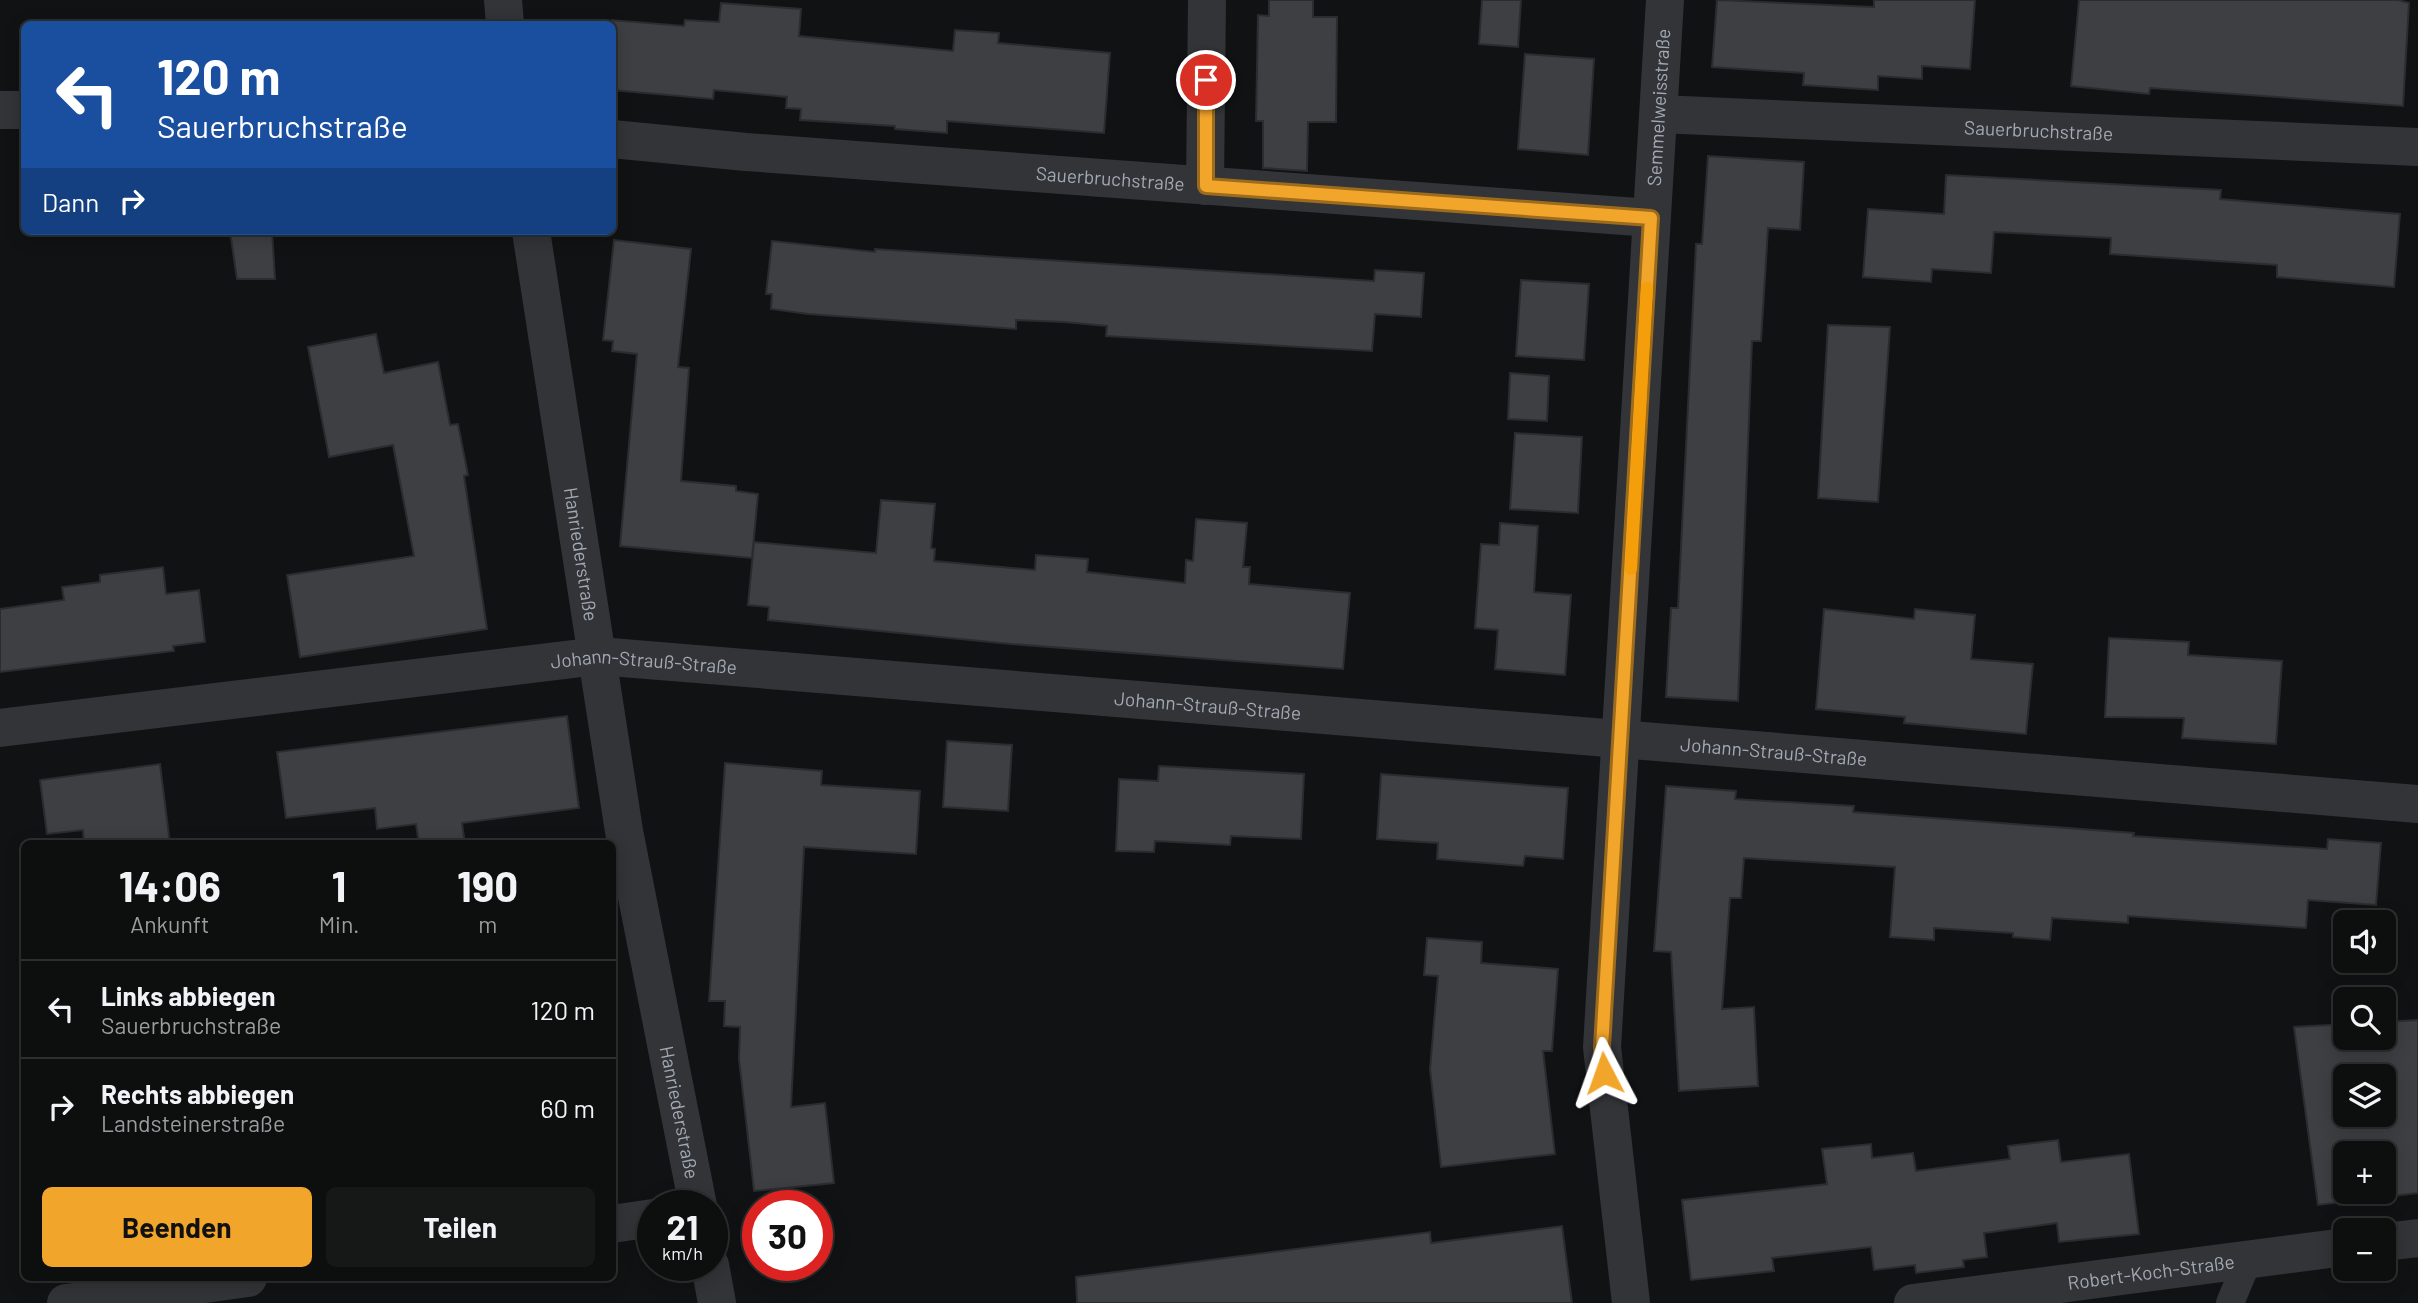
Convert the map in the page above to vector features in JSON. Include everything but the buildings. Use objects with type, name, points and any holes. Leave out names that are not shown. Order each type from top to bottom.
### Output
[{"type":"street","points":[[503,0],[505,21]]},
{"type":"street","points":[[1206,186],[1207,0]]},
{"type":"street","name":"Semmelweisstraße","points":[[1631,1303],[1602,1047],[1665,0]]},
{"type":"street","points":[[0,110],[21,110]]},
{"type":"street","name":"Sauerbruchstraße","points":[[1659,114],[2418,147]]},
{"type":"street","name":"Sauerbruchstraße","points":[[616,139],[746,152],[1651,218]]},
{"type":"street","name":"Hanriederstraße","points":[[532,235],[624,831],[695,1190]]},
{"type":"street","name":"Johann-Strauß-Straße","points":[[0,728],[598,656],[2418,804]]},
{"type":"street","points":[[616,1223],[637,1220]]},
{"type":"street","points":[[2396,1241],[2418,1238]]},
{"type":"street","name":"Robert-Koch-Straße","points":[[1913,1303],[2333,1249]]},
{"type":"street","points":[[66,1303],[226,1281]]},
{"type":"street","points":[[713,1281],[717,1303]]},
{"type":"lane","points":[[2230,1303],[2248,1260]]},
{"type":"slow traffic","points":[[1631,569],[1647,288]]},
{"type":"route","points":[[1206,80],[1206,186],[1651,218],[1602,1047],[1604,1073]]}]
